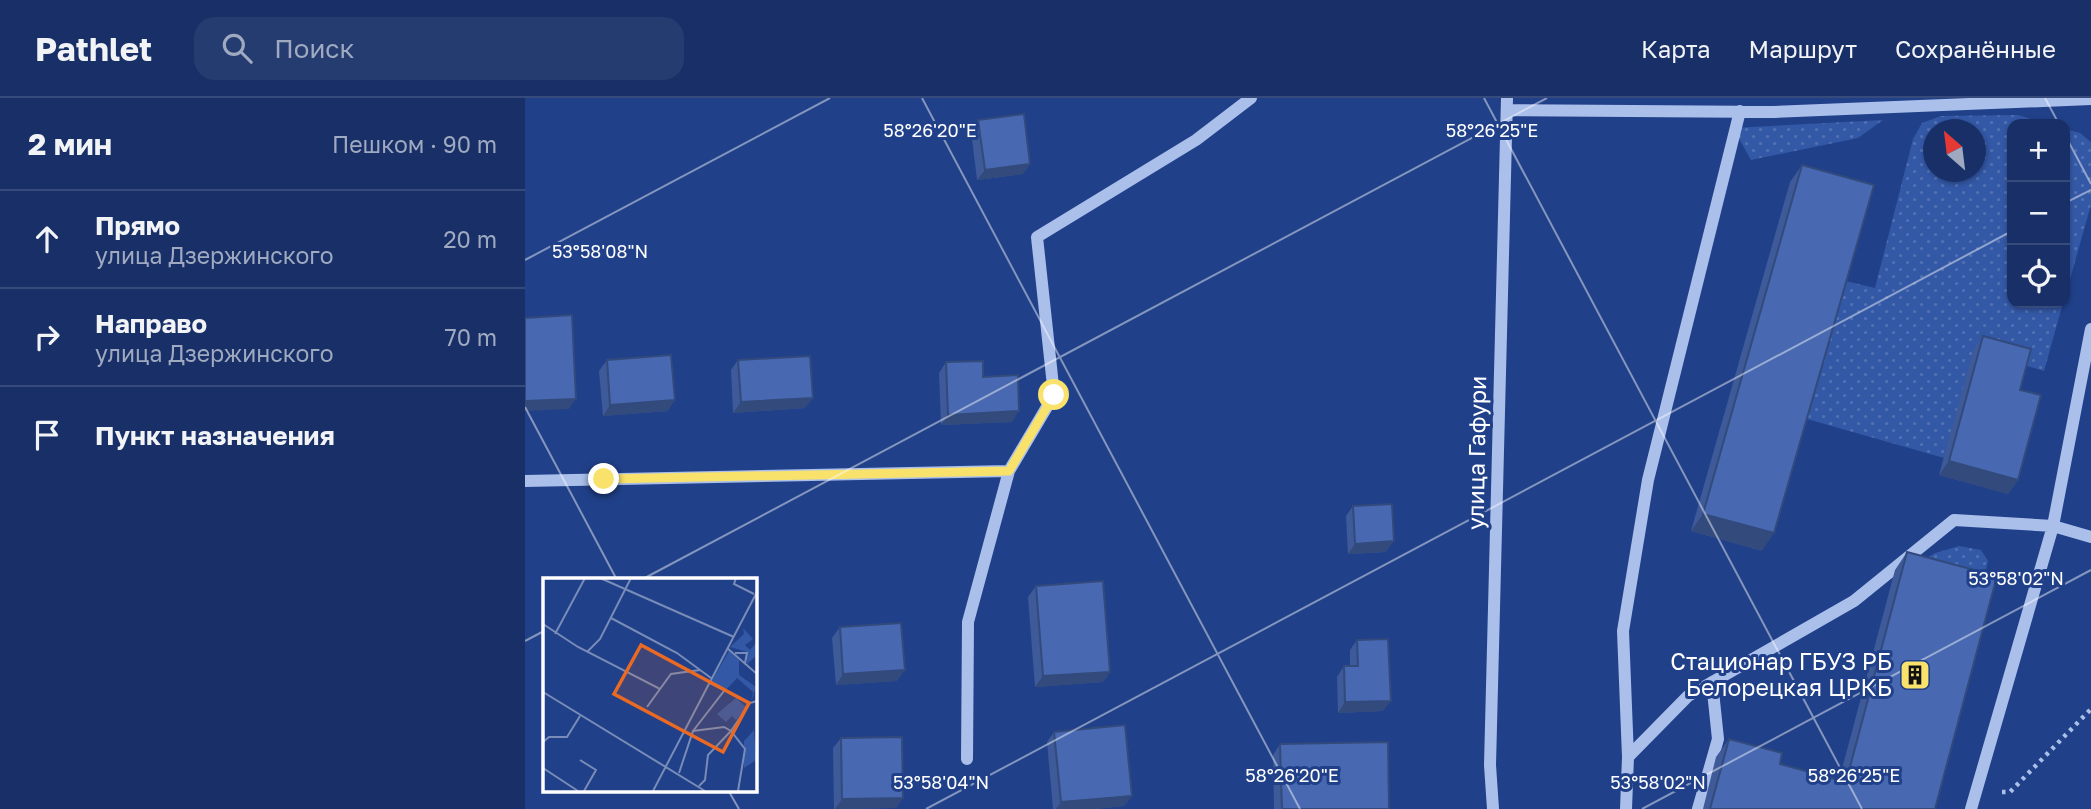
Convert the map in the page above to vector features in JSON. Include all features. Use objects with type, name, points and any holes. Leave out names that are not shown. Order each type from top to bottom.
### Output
[{"type":"street","points":[[967,759],[968,622],[1009,471],[1054,395],[1037,237],[1196,140],[1251,98]]},
{"type":"street","points":[[1774,112],[1777,98]]},
{"type":"street","points":[[1507,104],[1774,112],[2091,99]]},
{"type":"street","name":"улица Гафури","points":[[1493,809],[1490,765],[1507,104]]},
{"type":"street","points":[[1626,809],[1628,757],[1623,631],[1648,480],[1740,111]]},
{"type":"street","points":[[1972,809],[2053,526],[2091,329]]},
{"type":"street","points":[[525,481],[1009,471]]},
{"type":"street","points":[[1628,757],[1688,696],[1854,601],[1954,520],[2053,526],[2091,537]]},
{"type":"street","points":[[1698,809],[1718,739],[1712,682]]},
{"type":"path","points":[[1977,791],[2010,792],[2091,709]]},
{"type":"shaded area","points":[[2018,115],[2032,119],[2007,119],[2007,308],[2062,308],[2044,371],[2021,364],[1944,458],[1800,417],[1837,279],[1875,288],[1913,139],[1922,123],[1923,182],[1986,182],[1986,119],[1933,119],[1941,116]]},
{"type":"shaded area","points":[[1883,120],[1858,138],[1751,160],[1733,128]]},
{"type":"shaded area","points":[[2070,130],[2080,133],[2091,142],[2091,205],[2070,279]]},
{"type":"shaded area","points":[[1959,546],[1981,550],[1988,561],[1969,638],[1912,567],[1935,553]]},
{"type":"building","points":[[1024,114],[1030,164],[985,170],[978,120]]},
{"type":"building","points":[[1802,165],[1874,185],[1774,533],[1703,514]]},
{"type":"building","points":[[572,315],[576,399],[525,401],[525,318]]},
{"type":"building","points":[[1983,336],[2031,349],[2020,390],[2041,395],[2018,480],[1949,461]]},
{"type":"building","points":[[671,355],[675,400],[610,405],[607,360]]},
{"type":"building","points":[[810,356],[813,398],[741,402],[738,360]]},
{"type":"building","points":[[983,361],[983,377],[1018,375],[1019,411],[948,415],[946,362]]},
{"type":"building","points":[[1392,504],[1394,541],[1355,544],[1353,506]]},
{"type":"building","name":"Стационар ГБУЗ РБ Белорецкая ЦРКБ","points":[[1907,552],[1997,576],[1935,809],[1710,809],[1729,739],[1782,753],[1780,764],[1846,782]]},
{"type":"building","points":[[1103,581],[1110,672],[1043,676],[1036,586]]},
{"type":"building","points":[[901,623],[905,670],[843,674],[840,627]]},
{"type":"building","points":[[1388,639],[1391,701],[1345,702],[1344,666],[1358,666],[1357,640]]},
{"type":"building","points":[[1125,725],[1132,796],[1061,802],[1054,732]]},
{"type":"building","points":[[902,737],[903,798],[842,799],[841,738]]},
{"type":"building","points":[[1388,742],[1389,809],[1282,809],[1280,744]]},
{"type":"place","name":"Стационар ГБУЗ РБ Белорецкая ЦРКБ","points":[[1915,675]]},
{"type":"route","points":[[604,479],[1009,471],[1054,395]]}]
